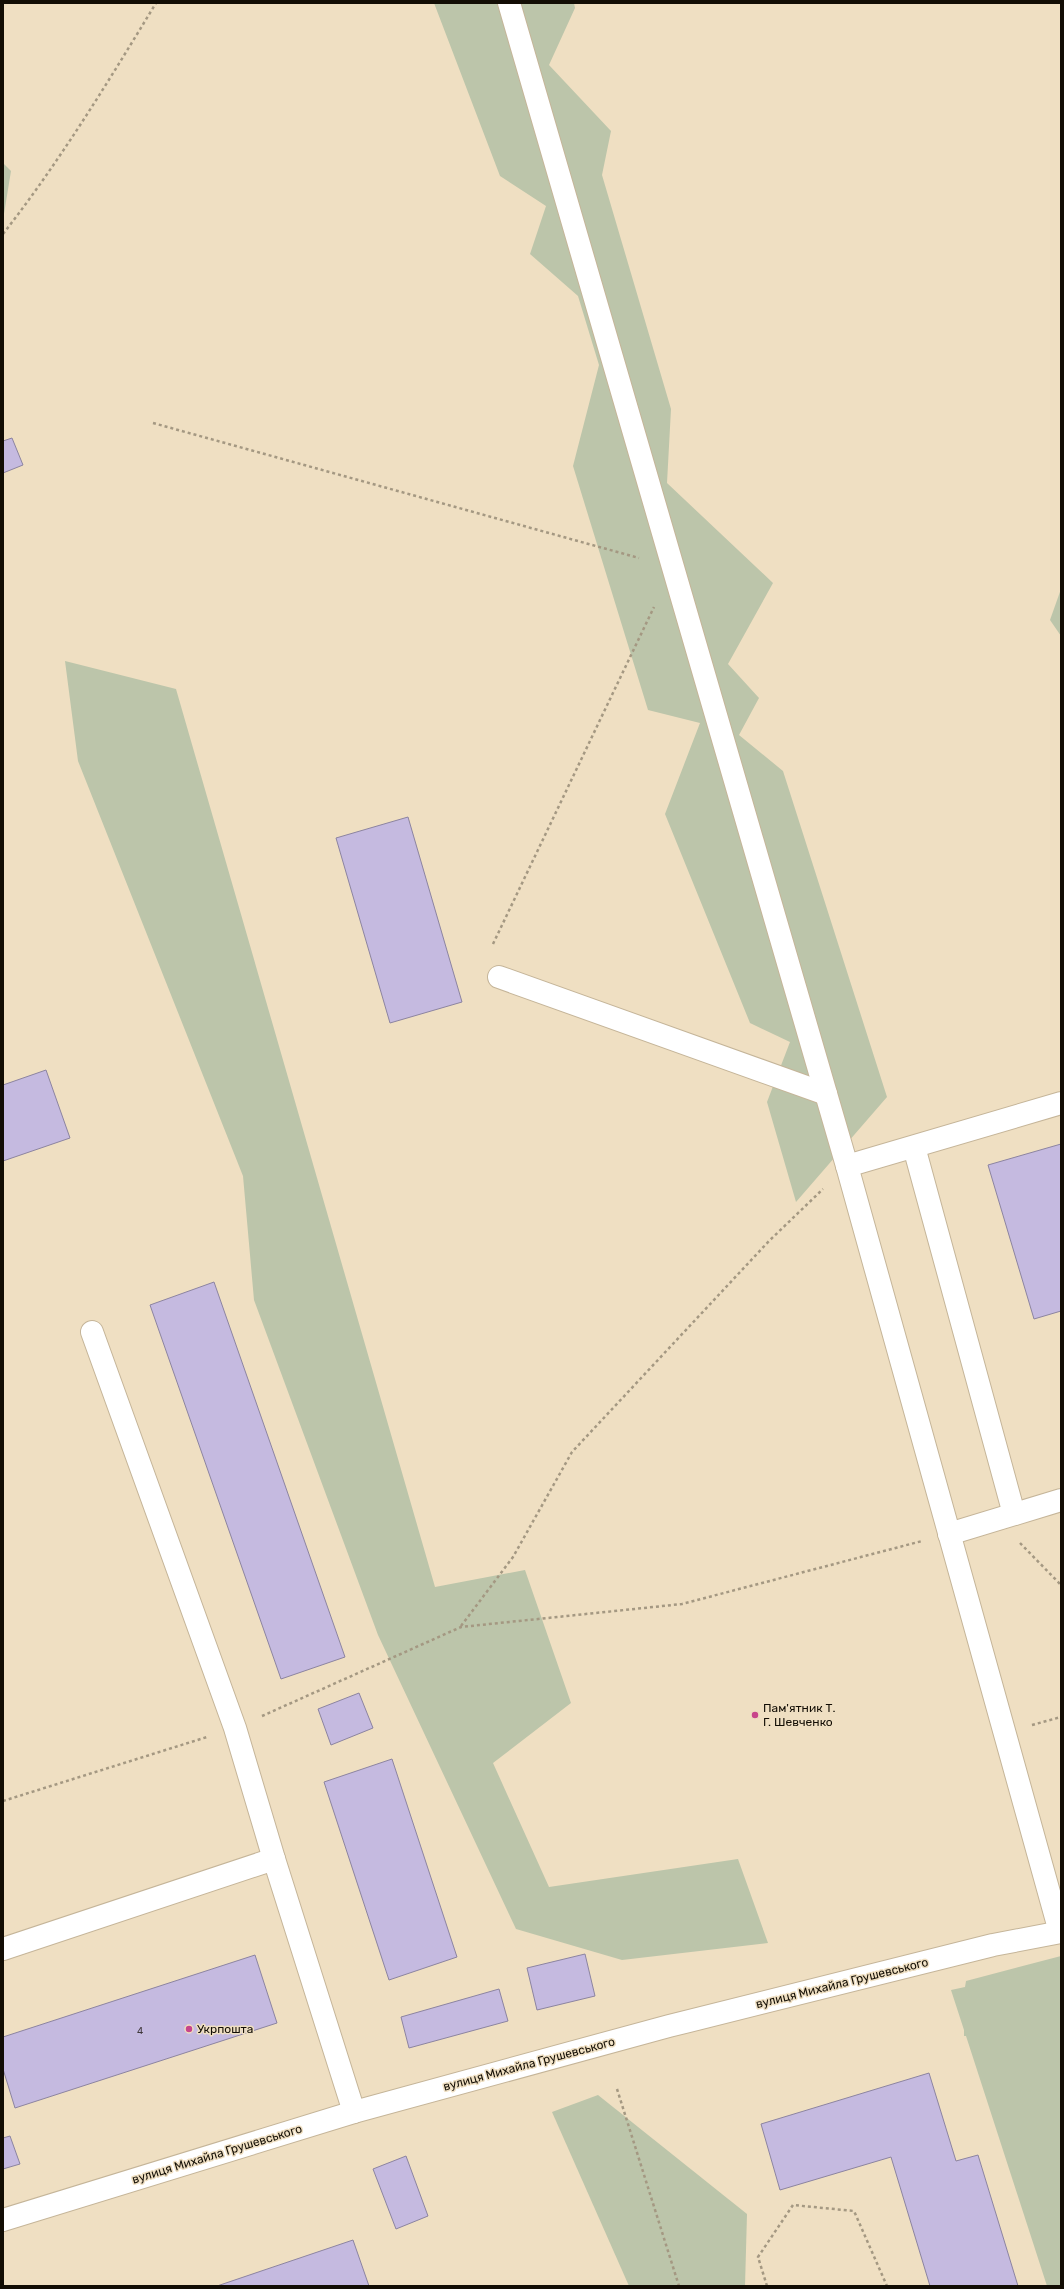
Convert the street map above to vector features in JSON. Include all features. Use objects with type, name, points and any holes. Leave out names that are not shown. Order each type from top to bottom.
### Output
[{"type":"street","points":[[509,3],[847,1166],[1060,1932]]},
{"type":"street","points":[[499,977],[826,1094]]},
{"type":"street","points":[[847,1166],[1061,1103]]},
{"type":"street","points":[[914,1146],[1006,1516]]},
{"type":"street","points":[[92,1332],[236,1728],[274,1859],[354,2112]]},
{"type":"street","points":[[949,1534],[1061,1500]]},
{"type":"street","points":[[3,1949],[274,1859]]},
{"type":"street","name":"вулиця Михайла Грушевського","points":[[3,2220],[354,2112],[669,2026],[993,1945],[1060,1932]]},
{"type":"path","points":[[3,234],[36,192],[99,96],[156,3]]},
{"type":"path","points":[[153,424],[673,567],[493,944]]},
{"type":"path","points":[[461,1627],[514,1556],[572,1452],[770,1242],[847,1166]]},
{"type":"path","points":[[1006,1516],[1061,1585]]},
{"type":"path","points":[[3,1801],[236,1728],[461,1627],[682,1604],[949,1534]]},
{"type":"path","points":[[617,2089],[679,2286]]},
{"type":"path","points":[[767,2286],[758,2257],[793,2206],[854,2211],[886,2286]]},
{"type":"green space","points":[[434,3],[574,3],[575,8],[549,65],[611,131],[602,175],[671,409],[667,483],[773,583],[728,664],[759,698],[739,735],[783,771],[887,1097],[796,1202],[767,1102],[790,1042],[750,1023],[665,814],[700,723],[648,710],[573,466],[599,365],[578,296],[530,254],[546,206],[500,176]]},
{"type":"green space","points":[[3,163],[11,171],[3,220]]},
{"type":"green space","points":[[1061,589],[1061,636],[1050,620]]},
{"type":"green space","points":[[65,661],[176,689],[435,1587],[525,1570],[571,1703],[493,1763],[549,1887],[738,1859],[768,1943],[622,1960],[516,1929],[378,1635],[254,1300],[243,1176],[78,761]]},
{"type":"green space","points":[[1061,1956],[1061,2286],[1047,2286],[966,2036],[964,2036],[964,2030],[951,1990],[965,1987],[966,1981]]},
{"type":"green space","points":[[598,2095],[747,2214],[745,2286],[629,2286],[552,2112]]},
{"type":"building","points":[[12,438],[23,465],[3,473],[3,441]]},
{"type":"building","points":[[408,817],[462,1002],[390,1023],[336,838]]},
{"type":"building","points":[[46,1070],[70,1138],[3,1161],[3,1085]]},
{"type":"building","points":[[1061,1144],[1061,1311],[1034,1319],[988,1165]]},
{"type":"building","points":[[214,1282],[345,1657],[281,1679],[150,1305]]},
{"type":"building","points":[[359,1693],[373,1728],[331,1745],[318,1709]]},
{"type":"building","points":[[392,1759],[457,1957],[389,1980],[324,1782]]},
{"type":"building","points":[[585,1954],[595,1996],[537,2010],[527,1968]]},
{"type":"building","points":[[255,1955],[277,2023],[15,2108],[3,2069],[3,2037]]},
{"type":"building","points":[[499,1989],[508,2021],[409,2048],[401,2017]]},
{"type":"building","points":[[929,2073],[956,2161],[978,2155],[1018,2286],[930,2286],[891,2157],[780,2190],[761,2124]]},
{"type":"building","points":[[10,2136],[20,2164],[3,2169],[3,2138]]},
{"type":"building","points":[[406,2156],[428,2216],[396,2229],[373,2169]]},
{"type":"building","points":[[353,2240],[369,2286],[217,2286]]},
{"type":"place","name":"Пам'ятник Т. Г. Шевченко","points":[[755,1715]]},
{"type":"place","name":"Укрпошта","points":[[189,2029]]}]
